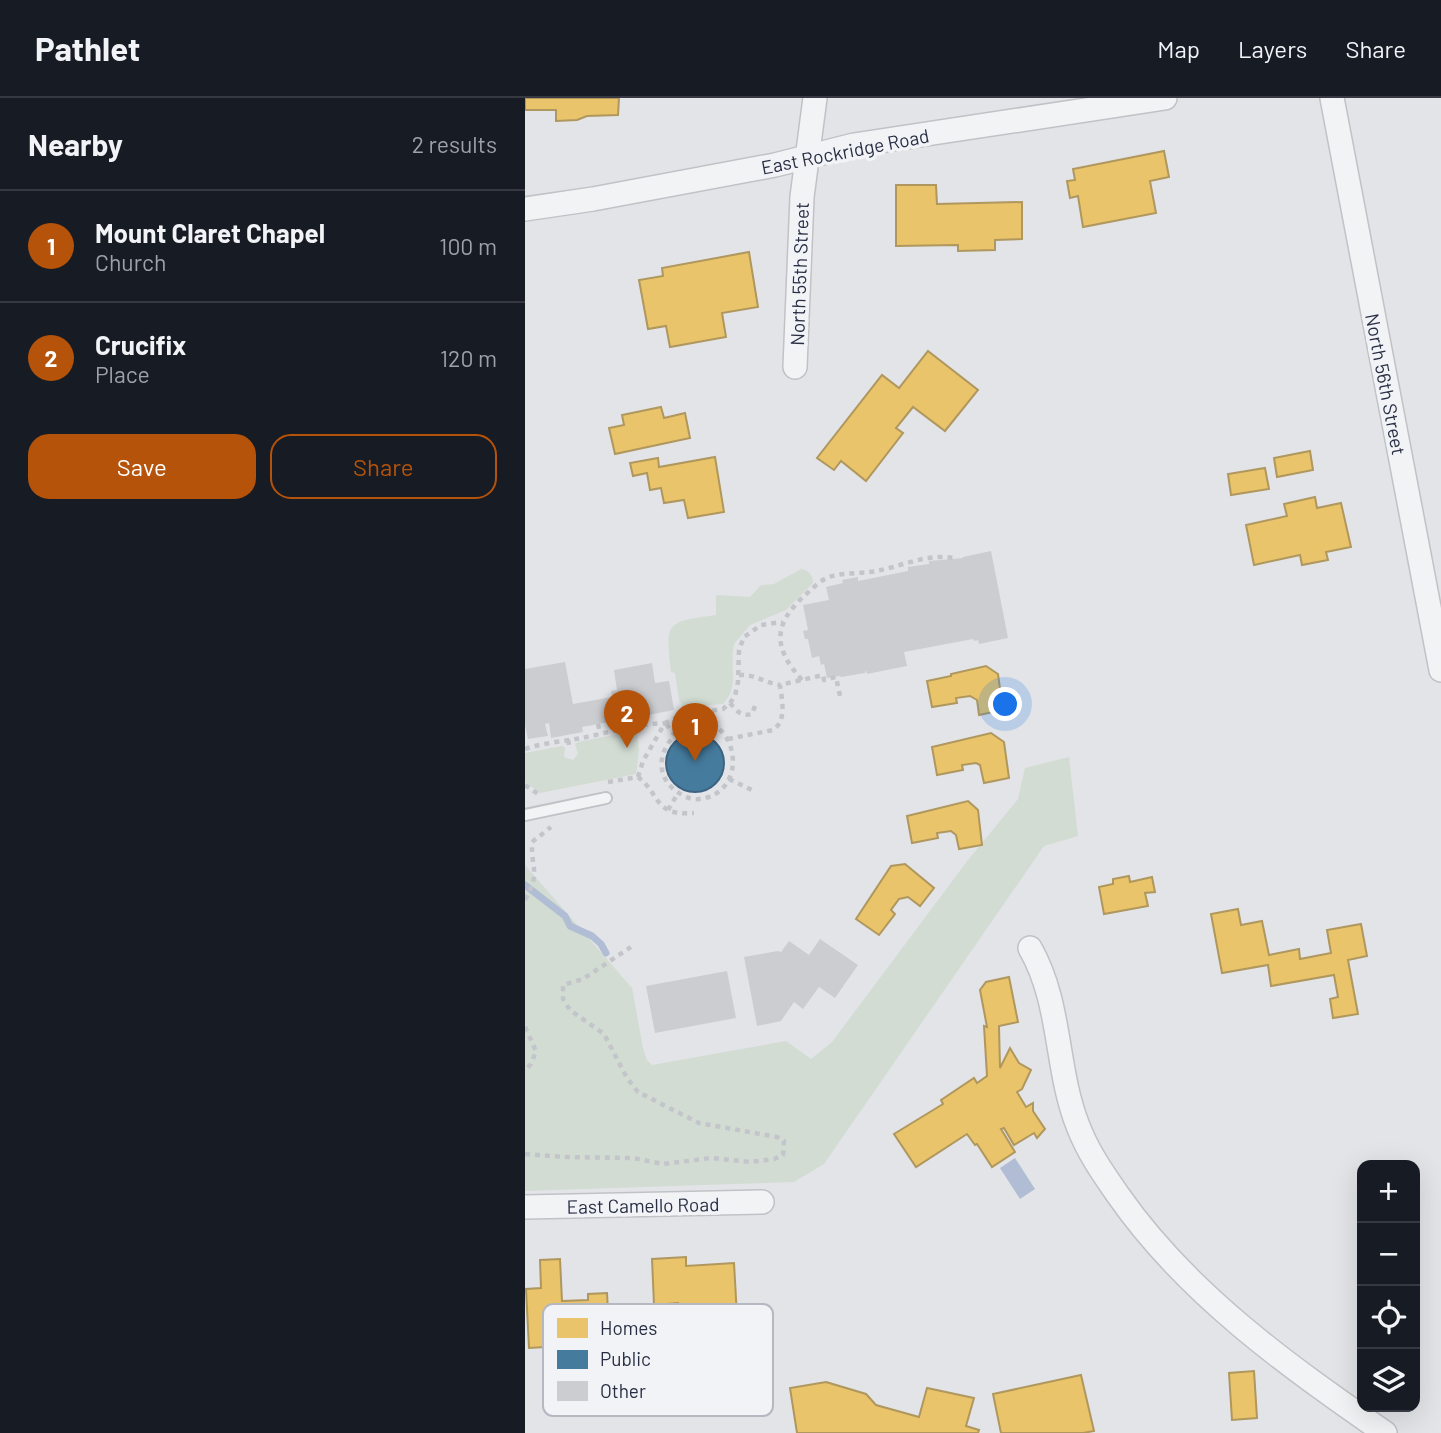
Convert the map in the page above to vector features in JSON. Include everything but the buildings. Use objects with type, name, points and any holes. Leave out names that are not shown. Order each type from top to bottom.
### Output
[{"type":"street","name":"North 55th Street","points":[[795,367],[802,197],[815,98]]},
{"type":"street","name":"East Rockridge Road","points":[[525,209],[593,199],[808,157],[854,145],[1165,98]]},
{"type":"street","name":"North 56th Street","points":[[1332,98],[1441,670]]},
{"type":"street","points":[[1030,948],[1042,969],[1053,1005],[1070,1106],[1089,1153],[1135,1220],[1180,1272],[1231,1318],[1329,1394],[1385,1433]]},
{"type":"street","name":"East Camello Road","points":[[525,1208],[762,1202]]},
{"type":"lane","points":[[525,815],[606,798]]},
{"type":"path","points":[[802,680],[787,662],[783,652],[780,632],[782,622],[800,601],[827,578],[941,557],[957,557]]},
{"type":"path","points":[[638,777],[643,761],[665,723],[683,715],[723,709],[730,703],[735,696],[739,675],[739,650],[744,637],[761,625],[782,622]]},
{"type":"path","points":[[739,675],[758,676],[772,684],[780,685],[823,675],[824,680],[836,677],[840,696]]},
{"type":"path","points":[[728,739],[778,727],[781,723],[782,708],[780,685]]},
{"type":"path","points":[[730,703],[741,714],[747,715],[752,714],[755,706]]},
{"type":"path","points":[[525,749],[665,723],[703,720],[715,724],[728,739],[734,757],[729,779],[718,791],[699,799],[691,799],[667,783],[662,770],[663,751],[675,735],[665,723]]},
{"type":"path","points":[[598,724],[600,734]]},
{"type":"path","points":[[568,740],[570,749]]},
{"type":"path","points":[[729,779],[754,791]]},
{"type":"path","points":[[668,810],[678,792]]},
{"type":"path","points":[[525,900],[534,884],[536,872],[531,858],[532,842],[551,827]]},
{"type":"path","points":[[525,1154],[622,1157],[663,1164],[711,1158],[750,1162],[783,1155],[784,1141],[699,1123],[638,1092],[627,1078],[604,1034],[571,1010],[563,999],[563,985],[583,979],[631,947]]},
{"type":"path","points":[[525,1027],[536,1051],[531,1064],[525,1070]]},
{"type":"shaded area","points":[[801,569],[810,574],[813,583],[786,610],[750,625],[734,644],[733,683],[723,704],[683,707],[679,700],[675,673],[671,672],[668,643],[673,627],[687,620],[716,615],[716,595],[750,597],[761,585],[774,584]]},
{"type":"shaded area","points":[[628,732],[637,733],[639,750],[636,774],[540,793],[525,782],[525,753],[562,746],[565,748],[564,757],[573,760],[578,754],[575,744],[578,742]]},
{"type":"shaded area","points":[[1069,757],[1078,836],[1044,846],[824,1164],[794,1182],[525,1191],[525,865],[632,988],[643,1048],[652,1065],[786,1041],[811,1059],[832,1042],[968,860],[1018,799],[1025,768]]},
{"type":"water","points":[[1015,1158],[1035,1189],[1020,1199],[1000,1168]]},
{"type":"waterway","points":[[525,885],[565,916],[570,926],[592,936],[606,953]]},
{"type":"place","name":"Crucifix","points":[[627,748]]},
{"type":"place","name":"Mount Claret Chapel","points":[[695,761]]}]
